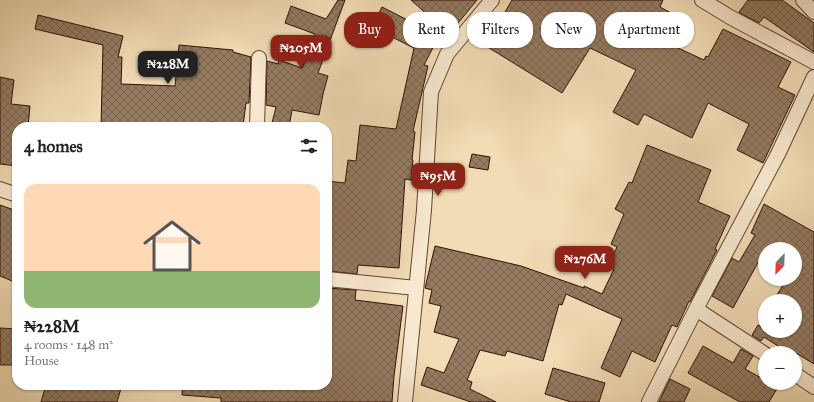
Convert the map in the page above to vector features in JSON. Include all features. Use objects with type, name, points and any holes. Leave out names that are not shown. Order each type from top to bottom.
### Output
[{"type":"street","points":[[405,402],[424,210],[431,92],[447,54],[492,0]]},
{"type":"street","points":[[702,0],[730,17],[814,62]]},
{"type":"street","points":[[804,0],[814,12]]},
{"type":"street","points":[[257,122],[259,58]]},
{"type":"street","points":[[649,402],[696,309],[778,154],[814,77]]},
{"type":"street","points":[[0,189],[12,193]]},
{"type":"street","points":[[332,280],[416,288]]},
{"type":"street","points":[[696,309],[758,349]]},
{"type":"street","points":[[802,379],[814,387]]},
{"type":"building","points":[[338,0],[345,0],[318,73],[328,76],[319,115],[292,110],[290,122],[272,122],[276,107],[266,105],[267,61],[278,64],[279,60],[302,68],[315,34],[285,23],[291,6],[326,19]]},
{"type":"building","points":[[411,0],[477,0],[459,22],[459,12],[424,12]]},
{"type":"building","points":[[512,0],[663,0],[660,7],[669,12],[604,12],[604,48],[678,48],[704,60],[706,56],[708,57],[723,29],[791,62],[778,87],[795,95],[763,163],[737,150],[749,124],[708,103],[692,138],[644,114],[638,125],[613,112],[636,70],[590,48],[562,93],[489,48],[533,48],[533,12],[505,12]]},
{"type":"building","points":[[748,0],[782,0],[814,23],[814,52],[764,17],[759,23],[740,13],[739,12]]},
{"type":"building","points":[[382,7],[392,12],[380,12]]},
{"type":"building","points":[[395,14],[403,18],[403,42],[395,38]]},
{"type":"building","points":[[38,15],[123,36],[118,57],[122,57],[121,84],[175,86],[179,45],[233,50],[233,52],[251,57],[249,103],[246,103],[244,122],[101,122],[103,45],[35,29]]},
{"type":"building","points":[[414,48],[433,48],[424,65],[428,66],[413,131],[415,132],[411,180],[405,179],[399,268],[358,265],[357,274],[332,272],[332,182],[345,183],[348,160],[356,161],[360,125],[396,129]]},
{"type":"building","points":[[0,77],[14,80],[11,104],[30,106],[28,122],[12,122],[12,165],[0,164]]},
{"type":"building","points":[[647,145],[711,170],[698,202],[730,216],[715,249],[717,250],[690,302],[689,301],[677,327],[672,325],[655,362],[632,351],[620,377],[601,368],[622,319],[566,294],[562,305],[559,304],[543,361],[507,351],[505,356],[480,350],[467,380],[472,382],[470,389],[496,402],[471,402],[421,385],[427,367],[444,373],[459,339],[434,332],[441,306],[429,303],[432,290],[425,288],[435,246],[521,266],[584,288],[584,286],[602,294],[614,269],[608,266],[617,247],[611,244],[624,214],[615,209],[629,182],[632,183]]},
{"type":"building","points":[[472,154],[490,157],[488,170],[469,167]]},
{"type":"building","points":[[764,204],[814,232],[814,364],[802,357],[802,346],[778,346],[766,338],[802,338],[802,294],[777,294],[783,286],[802,286],[802,242],[758,242],[758,263],[733,308],[712,296],[732,258],[739,262],[755,235],[751,233]]},
{"type":"building","points":[[0,205],[12,209],[12,281],[0,276]]},
{"type":"building","points":[[332,288],[356,290],[355,300],[403,306],[392,402],[221,402],[221,398],[182,395],[182,390],[332,390]]},
{"type":"building","points":[[758,325],[758,338],[763,338],[761,341],[752,335]]},
{"type":"building","points":[[0,328],[12,329],[12,365],[0,365]]},
{"type":"building","points":[[703,346],[733,363],[741,349],[753,356],[745,369],[758,376],[758,390],[776,390],[769,402],[740,402],[688,373]]},
{"type":"building","points":[[553,368],[605,383],[599,402],[571,402],[545,394]]},
{"type":"building","points":[[670,379],[690,389],[684,402],[659,402]]},
{"type":"building","points":[[45,390],[121,390],[117,402],[41,402]]}]
